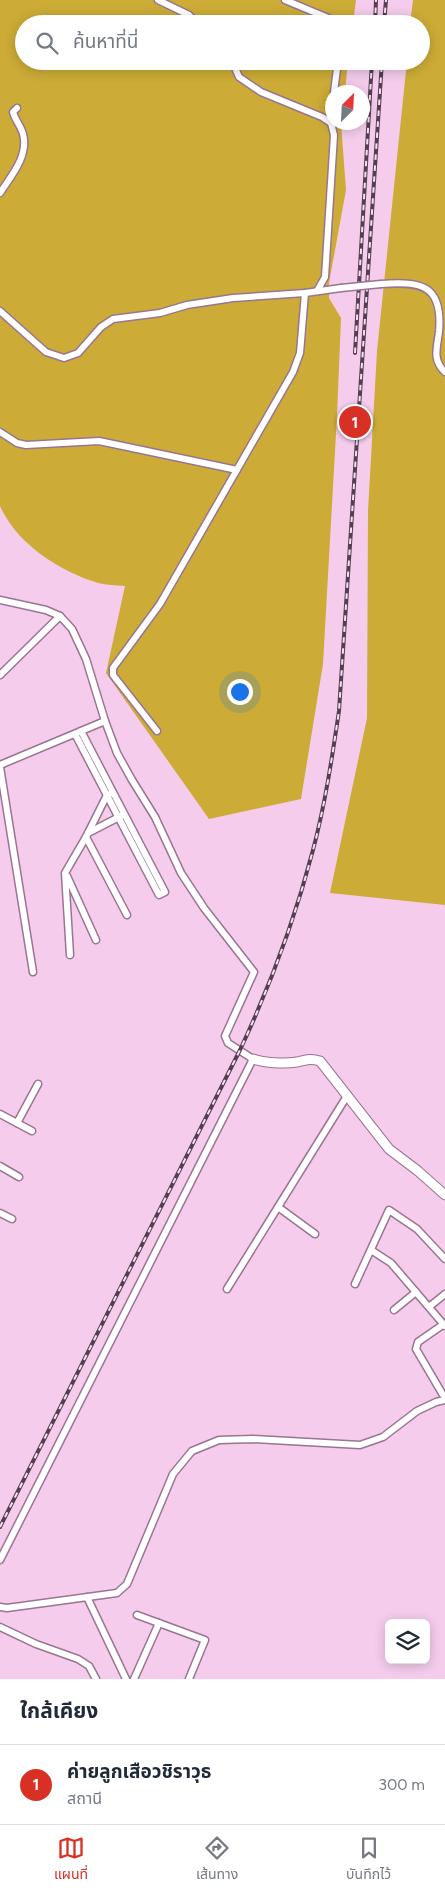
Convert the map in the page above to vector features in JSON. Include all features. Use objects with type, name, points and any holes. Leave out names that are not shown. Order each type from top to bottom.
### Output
[{"type":"street","points":[[158,0],[189,15]]},
{"type":"street","points":[[285,0],[321,15]]},
{"type":"street","points":[[236,70],[239,77],[261,92],[325,119]]},
{"type":"street","points":[[335,85],[337,70]]},
{"type":"street","points":[[0,193],[11,177],[24,151],[24,135],[13,112],[17,108]]},
{"type":"street","points":[[317,291],[325,277],[334,135],[333,130]]},
{"type":"street","points":[[0,311],[46,352],[64,358],[78,353],[101,327],[113,319],[160,314],[187,305],[233,298],[305,293],[405,282],[423,286],[434,294],[439,331],[435,355],[440,368],[445,372]]},
{"type":"street","points":[[157,731],[113,675],[113,668],[160,604],[298,362],[305,293]]},
{"type":"street","points":[[0,432],[17,443],[26,445],[99,442],[237,470]]},
{"type":"street","points":[[0,600],[46,610],[60,616],[72,629],[86,659],[105,721],[117,752],[155,817],[182,873],[204,908],[254,972],[226,1036],[228,1043],[253,1059],[263,1062],[295,1062],[310,1058],[320,1061],[388,1149],[418,1171],[445,1195]]},
{"type":"street","points":[[0,675],[60,616]]},
{"type":"street","points":[[33,972],[0,766],[105,721]]},
{"type":"street","points":[[78,733],[144,858],[165,892],[159,894],[144,858]]},
{"type":"street","points":[[70,955],[65,873],[110,794]]},
{"type":"street","points":[[87,835],[121,815]]},
{"type":"street","points":[[87,835],[127,915]]},
{"type":"street","points":[[65,873],[96,940]]},
{"type":"street","points":[[0,1560],[253,1059]]},
{"type":"street","points":[[17,1123],[38,1084]]},
{"type":"street","points":[[227,1289],[347,1096]]},
{"type":"street","points":[[0,1114],[32,1131]]},
{"type":"street","points":[[0,1166],[19,1177]]},
{"type":"street","points":[[278,1207],[315,1234]]},
{"type":"street","points":[[355,1284],[389,1210],[417,1229],[445,1258]]},
{"type":"street","points":[[0,1213],[12,1220]]},
{"type":"street","points":[[0,1607],[7,1608],[117,1593],[127,1584],[173,1474],[192,1451],[219,1440],[244,1439],[360,1445],[383,1437],[416,1411],[444,1398],[416,1346],[418,1342],[444,1325],[391,1263],[371,1250]]},
{"type":"street","points":[[394,1310],[416,1292]]},
{"type":"street","points":[[429,1307],[445,1294]]},
{"type":"street","points":[[87,1597],[126,1679]]},
{"type":"street","points":[[137,1615],[205,1640],[189,1679]]},
{"type":"street","points":[[134,1679],[159,1623]]},
{"type":"street","points":[[0,1627],[36,1644],[78,1659],[89,1666],[96,1679]]},
{"type":"shaded area","points":[[0,0],[356,0],[354,15],[15,15],[15,70],[347,70],[346,85],[325,85],[325,130],[342,130],[346,190],[329,283],[329,298],[341,318],[323,664],[301,799],[209,819],[106,673],[125,586],[98,583],[83,578],[54,563],[28,544],[7,520],[0,506]]},
{"type":"shaded area","points":[[413,0],[445,0],[445,905],[330,893],[367,718],[368,511],[377,351],[406,70],[430,70],[430,15],[411,15]]},
{"type":"railway","points":[[375,15],[376,0]]},
{"type":"railway","points":[[385,15],[386,0]]},
{"type":"railway","points":[[355,353],[371,70]]},
{"type":"railway","points":[[0,1527],[240,1050],[281,952],[313,850],[325,799],[339,711],[381,70]]},
{"type":"place","name":"ค่ายลูกเสือวชิราวุธ","points":[[355,422]]}]
